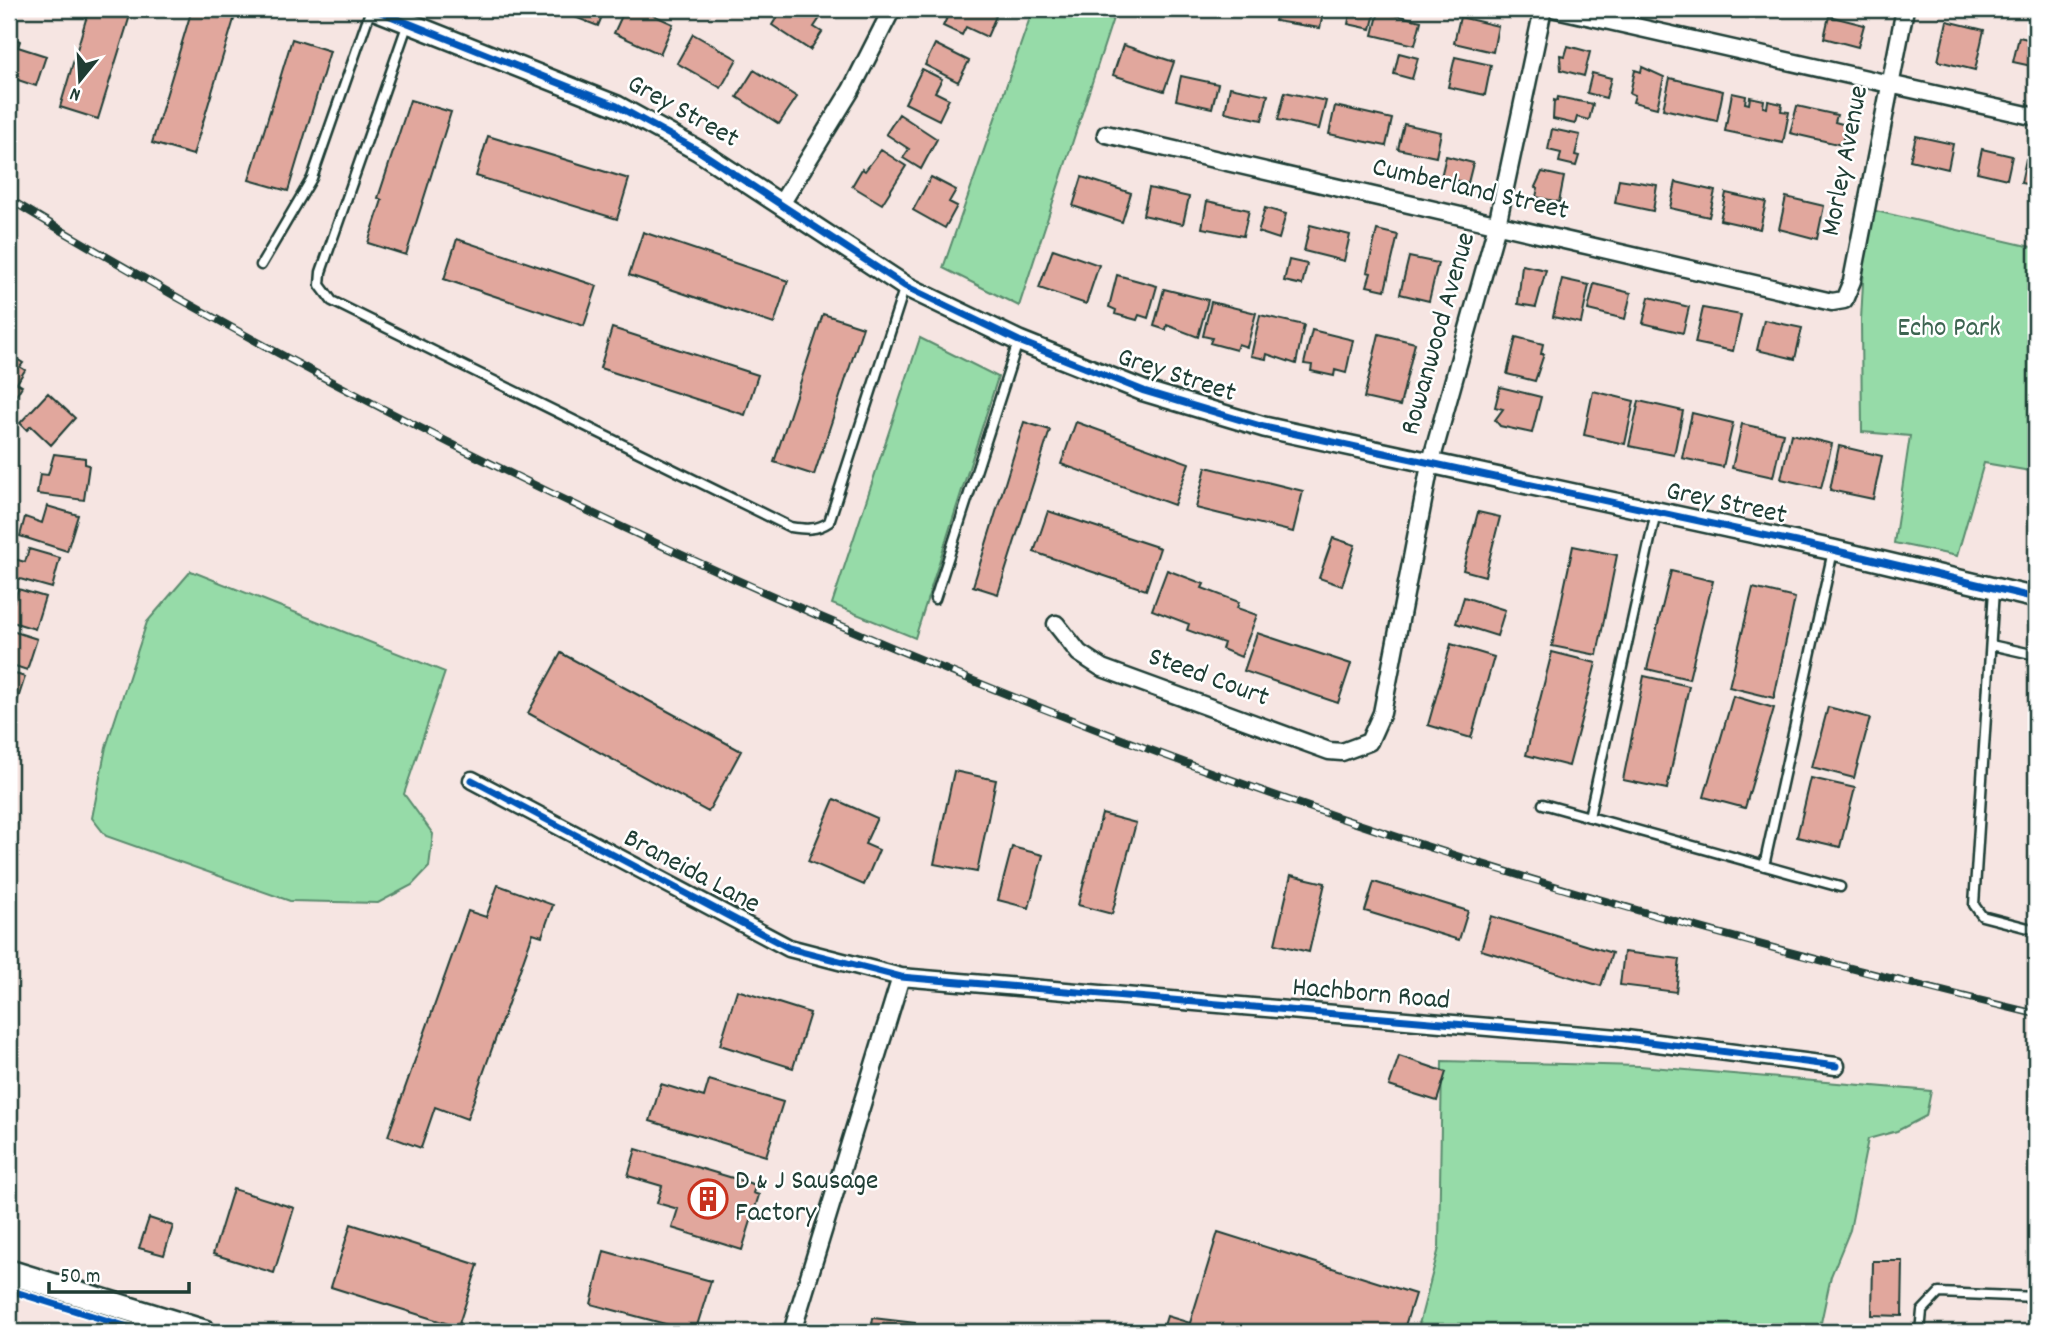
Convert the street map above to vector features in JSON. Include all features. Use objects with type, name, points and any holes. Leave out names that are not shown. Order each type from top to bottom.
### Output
[{"type":"main road","points":[[9,1272],[204,1332]]},
{"type":"street","name":"Grey Street","points":[[372,9],[617,106],[658,127],[905,286],[1019,341],[1132,387],[1208,412],[1430,465],[1656,511],[2036,598]]},
{"type":"street","points":[[781,204],[844,101],[892,9]]},
{"type":"street","name":"Rowanwood Avenue","points":[[1359,748],[1369,743],[1382,713],[1430,465],[1497,225],[1543,9]]},
{"type":"street","points":[[1556,9],[2036,117]]},
{"type":"street","name":"Morley Avenue","points":[[1822,300],[1844,300],[1852,281],[1888,85],[1905,9]]},
{"type":"street","name":"Cumberland Street","points":[[1106,134],[1822,300]]},
{"type":"street","name":"Steed Court","points":[[1056,624],[1079,653],[1102,668],[1329,751],[1342,752],[1359,748]]},
{"type":"street","name":"Braneida Lane","points":[[472,780],[789,948],[901,977]]},
{"type":"street","points":[[792,1332],[901,977]]},
{"type":"street","name":"Hachborn Road","points":[[901,977],[1618,1038],[1836,1066]]},
{"type":"lane","points":[[261,265],[312,178],[372,9]]},
{"type":"lane","points":[[408,23],[321,272],[320,285],[332,301],[790,527],[807,530],[822,527],[829,522],[905,286]]},
{"type":"lane","points":[[935,599],[1019,341]]},
{"type":"lane","points":[[1589,817],[1656,511]]},
{"type":"lane","points":[[1764,866],[1833,550]]},
{"type":"lane","points":[[1994,588],[1974,905],[1982,916],[2036,930]]},
{"type":"lane","points":[[1992,645],[2036,655]]},
{"type":"lane","points":[[1543,804],[1840,887]]},
{"type":"lane","points":[[1920,1332],[1922,1311],[1939,1293],[2036,1297]]},
{"type":"green space","points":[[1033,9],[1116,9],[1019,306],[943,268]]},
{"type":"green space","name":"Echo Park","points":[[1867,209],[2036,248],[2036,472],[1984,463],[1957,556],[1894,543],[1910,436],[1862,432],[1861,320]]},
{"type":"green space","points":[[920,338],[998,377],[915,638],[832,604]]},
{"type":"green space","points":[[191,571],[445,672],[404,794],[433,834],[429,867],[412,885],[378,903],[290,901],[106,836],[92,818],[106,747],[147,622]]},
{"type":"green space","points":[[1442,1061],[1640,1066],[1931,1091],[1926,1116],[1897,1131],[1868,1139],[1850,1230],[1831,1276],[1819,1332],[1417,1332],[1439,1248]]},
{"type":"building","points":[[89,9],[132,9],[98,119],[60,107]]},
{"type":"building","points":[[192,9],[210,9],[235,16],[193,155],[152,143]]},
{"type":"building","points":[[554,9],[605,9],[598,26]]},
{"type":"building","points":[[625,9],[640,9],[673,24],[660,54],[614,33]]},
{"type":"building","points":[[782,9],[812,9],[822,15],[814,27],[822,32],[810,50],[772,25]]},
{"type":"building","points":[[951,9],[981,9],[996,16],[987,37],[966,27],[962,35],[943,26]]},
{"type":"building","points":[[1166,9],[1192,9],[1189,16]]},
{"type":"building","points":[[1278,9],[1324,9],[1320,28],[1275,21]]},
{"type":"building","points":[[1351,9],[1376,9],[1371,29],[1348,24]]},
{"type":"building","points":[[1379,11],[1421,21],[1415,45],[1373,35]]},
{"type":"building","points":[[1829,16],[1864,25],[1858,47],[1824,38]]},
{"type":"building","points":[[1460,17],[1498,26],[1493,52],[1454,43]]},
{"type":"building","points":[[1947,21],[1984,30],[1975,70],[1938,61]]},
{"type":"building","points":[[693,34],[737,59],[721,88],[677,63]]},
{"type":"building","points":[[9,37],[20,41],[18,47],[46,56],[36,86],[9,77]]},
{"type":"building","points":[[2019,37],[2036,41],[2036,67],[2013,62]]},
{"type":"building","points":[[292,39],[330,51],[288,191],[249,180]]},
{"type":"building","points":[[935,44],[969,61],[958,82],[925,65]]},
{"type":"building","points":[[1123,45],[1174,62],[1164,91],[1113,75]]},
{"type":"building","points":[[1568,46],[1590,52],[1584,76],[1561,70],[1560,55],[1565,56]]},
{"type":"building","points":[[1399,53],[1418,58],[1412,79],[1394,74]]},
{"type":"building","points":[[1455,57],[1491,65],[1485,95],[1448,87]]},
{"type":"building","points":[[1642,67],[1664,77],[1657,108],[1633,102],[1635,95],[1630,93],[1635,70],[1641,72]]},
{"type":"building","points":[[922,69],[942,79],[935,92],[949,99],[939,120],[905,103]]},
{"type":"building","points":[[754,70],[797,97],[779,124],[737,97]]},
{"type":"building","points":[[1592,73],[1611,78],[1606,98],[1587,93]]},
{"type":"building","points":[[1181,76],[1218,84],[1212,108],[1176,100]]},
{"type":"building","points":[[1670,78],[1723,91],[1717,121],[1663,109]]},
{"type":"building","points":[[1230,87],[1268,95],[1262,120],[1225,112]]},
{"type":"building","points":[[1285,92],[1326,101],[1319,129],[1278,120]]},
{"type":"building","points":[[1732,93],[1746,96],[1745,103],[1749,104],[1750,97],[1764,100],[1763,107],[1767,108],[1768,101],[1782,104],[1781,111],[1789,112],[1783,143],[1725,131]]},
{"type":"building","points":[[1558,97],[1593,104],[1589,120],[1577,117],[1575,124],[1553,119],[1554,100],[1557,101]]},
{"type":"building","points":[[410,100],[451,112],[406,255],[368,243],[382,200],[378,198]]},
{"type":"building","points":[[1335,106],[1392,119],[1386,146],[1329,134]]},
{"type":"building","points":[[1797,106],[1837,115],[1835,122],[1846,125],[1842,145],[1790,133]]},
{"type":"building","points":[[899,114],[937,139],[921,169],[903,158],[909,149],[886,134]]},
{"type":"building","points":[[1404,124],[1441,132],[1436,157],[1398,149]]},
{"type":"building","points":[[1552,129],[1580,135],[1575,155],[1579,156],[1576,166],[1559,162],[1561,153],[1548,150]]},
{"type":"building","points":[[488,136],[629,179],[617,219],[476,176]]},
{"type":"building","points":[[1916,136],[1953,144],[1948,169],[1910,160]]},
{"type":"building","points":[[1982,149],[2012,156],[2007,179],[1977,172]]},
{"type":"building","points":[[881,150],[906,166],[882,204],[852,186],[862,169],[865,171]]},
{"type":"building","points":[[1446,156],[1473,163],[1468,183],[1441,177]]},
{"type":"building","points":[[2026,159],[2036,161],[2036,186],[2021,183]]},
{"type":"building","points":[[1542,172],[1564,177],[1559,202],[1536,197],[1538,188],[1535,187]]},
{"type":"building","points":[[931,177],[956,190],[949,202],[957,206],[945,228],[913,210]]},
{"type":"building","points":[[1082,177],[1131,193],[1122,222],[1073,206]]},
{"type":"building","points":[[1619,179],[1657,185],[1653,211],[1615,203]]},
{"type":"building","points":[[1676,182],[1715,191],[1709,217],[1670,208]]},
{"type":"building","points":[[1149,188],[1189,197],[1183,224],[1143,215]]},
{"type":"building","points":[[1726,193],[1766,202],[1760,229],[1720,220]]},
{"type":"building","points":[[1786,197],[1824,206],[1817,239],[1779,229]]},
{"type":"building","points":[[1207,201],[1249,210],[1243,236],[1202,228]]},
{"type":"building","points":[[1265,208],[1286,214],[1279,239],[1258,232]]},
{"type":"building","points":[[1310,225],[1350,235],[1344,261],[1304,251]]},
{"type":"building","points":[[1377,230],[1398,235],[1385,290],[1367,286],[1371,273],[1367,272]]},
{"type":"building","points":[[643,232],[788,281],[774,324],[629,275]]},
{"type":"building","points":[[457,239],[597,286],[584,326],[444,279]]},
{"type":"building","points":[[1053,249],[1099,265],[1086,304],[1039,288]]},
{"type":"building","points":[[1409,257],[1438,263],[1429,301],[1400,294]]},
{"type":"building","points":[[1289,260],[1307,264],[1302,285],[1284,281]]},
{"type":"building","points":[[1522,265],[1546,270],[1536,307],[1518,304]]},
{"type":"building","points":[[1117,275],[1157,286],[1148,318],[1139,315],[1137,320],[1115,314],[1116,310],[1109,307]]},
{"type":"building","points":[[1562,279],[1589,285],[1581,323],[1553,317]]},
{"type":"building","points":[[1594,284],[1631,293],[1625,319],[1588,310]]},
{"type":"building","points":[[1164,289],[1208,300],[1198,337],[1167,325],[1166,330],[1154,326]]},
{"type":"building","points":[[1649,297],[1689,307],[1683,333],[1643,323]]},
{"type":"building","points":[[1211,302],[1256,313],[1247,347],[1238,344],[1236,350],[1210,343],[1212,338],[1203,336]]},
{"type":"building","points":[[1703,308],[1741,315],[1733,351],[1695,343]]},
{"type":"building","points":[[823,314],[863,327],[814,475],[774,462]]},
{"type":"building","points":[[1260,315],[1304,325],[1296,364],[1267,354],[1266,359],[1251,356]]},
{"type":"building","points":[[1764,320],[1802,328],[1795,359],[1757,350]]},
{"type":"building","points":[[612,328],[758,375],[745,415],[600,368]]},
{"type":"building","points":[[1312,330],[1353,340],[1346,373],[1335,370],[1334,376],[1311,371],[1312,365],[1304,364]]},
{"type":"building","points":[[1379,334],[1415,343],[1400,406],[1364,398]]},
{"type":"building","points":[[1516,337],[1543,344],[1541,354],[1544,354],[1535,381],[1507,374]]},
{"type":"building","points":[[9,354],[23,363],[20,367],[25,370],[17,383],[22,386],[9,407]]},
{"type":"building","points":[[1500,387],[1541,397],[1532,433],[1500,426],[1495,420],[1503,409],[1495,407]]},
{"type":"building","points":[[1593,391],[1634,401],[1625,444],[1584,435]]},
{"type":"building","points":[[48,393],[75,418],[51,445],[31,426],[27,430],[20,423]]},
{"type":"building","points":[[1639,401],[1683,411],[1674,455],[1629,446]]},
{"type":"building","points":[[1692,413],[1733,423],[1723,467],[1682,458]]},
{"type":"building","points":[[1024,422],[1050,430],[998,594],[973,586]]},
{"type":"building","points":[[1076,422],[1189,463],[1174,505],[1061,464]]},
{"type":"building","points":[[1742,424],[1783,433],[1773,477],[1732,468]]},
{"type":"building","points":[[1791,434],[1832,444],[1821,488],[1781,479]]},
{"type":"building","points":[[1839,446],[1882,456],[1873,499],[1830,490]]},
{"type":"building","points":[[54,454],[85,458],[85,464],[89,465],[84,500],[37,494],[40,474],[48,475]]},
{"type":"building","points":[[1206,467],[1303,491],[1293,532],[1196,508]]},
{"type":"building","points":[[47,506],[78,515],[67,551],[20,536],[25,517],[42,523]]},
{"type":"building","points":[[1048,511],[1160,548],[1146,590],[1034,552]]},
{"type":"building","points":[[1478,512],[1500,517],[1485,576],[1463,570]]},
{"type":"building","points":[[1333,538],[1355,545],[1342,586],[1319,578]]},
{"type":"building","points":[[1573,546],[1617,555],[1597,655],[1552,646]]},
{"type":"building","points":[[29,549],[60,558],[52,588],[9,576],[11,558],[25,562]]},
{"type":"building","points":[[1167,570],[1204,584],[1202,588],[1239,602],[1237,608],[1257,615],[1241,657],[1222,649],[1224,643],[1187,630],[1189,624],[1152,610]]},
{"type":"building","points":[[1671,571],[1713,581],[1689,679],[1647,669]]},
{"type":"building","points":[[1753,588],[1795,598],[1774,698],[1729,687]]},
{"type":"building","points":[[18,589],[45,597],[35,629],[9,621],[9,600],[14,602]]},
{"type":"building","points":[[1464,597],[1505,610],[1497,636],[1456,623]]},
{"type":"building","points":[[9,630],[37,639],[27,670],[9,664]]},
{"type":"building","points":[[1257,633],[1351,664],[1338,703],[1244,671]]},
{"type":"building","points":[[1451,644],[1494,657],[1471,738],[1428,725]]},
{"type":"building","points":[[1552,652],[1596,663],[1569,766],[1526,755]]},
{"type":"building","points":[[561,653],[741,751],[708,812],[528,713]]},
{"type":"building","points":[[9,672],[25,677],[14,711],[9,709]]},
{"type":"building","points":[[1644,676],[1689,686],[1667,789],[1623,780]]},
{"type":"building","points":[[1733,696],[1774,708],[1745,808],[1704,797]]},
{"type":"building","points":[[1828,707],[1870,718],[1854,778],[1812,767]]},
{"type":"building","points":[[954,771],[996,780],[977,872],[934,864]]},
{"type":"building","points":[[1811,778],[1855,788],[1840,847],[1797,837]]},
{"type":"building","points":[[834,799],[877,818],[865,844],[879,850],[864,885],[808,861]]},
{"type":"building","points":[[1102,814],[1136,823],[1112,914],[1078,905]]},
{"type":"building","points":[[1012,847],[1043,855],[1029,908],[998,900]]},
{"type":"building","points":[[1291,875],[1325,883],[1309,952],[1275,944]]},
{"type":"building","points":[[1374,882],[1468,911],[1459,940],[1365,911]]},
{"type":"building","points":[[498,885],[553,905],[542,936],[533,933],[467,1119],[435,1107],[421,1148],[388,1136],[468,911],[486,917]]},
{"type":"building","points":[[1491,916],[1612,953],[1601,986],[1481,950]]},
{"type":"building","points":[[1624,952],[1680,959],[1676,992],[1620,985]]},
{"type":"building","points":[[737,990],[810,1013],[793,1068],[720,1045]]},
{"type":"building","points":[[1399,1056],[1446,1072],[1437,1101],[1389,1086]]},
{"type":"building","points":[[709,1080],[783,1102],[766,1156],[650,1121],[661,1084],[704,1097]]},
{"type":"building","name":"D & J Sausage Factory","points":[[636,1149],[756,1185],[753,1193],[759,1195],[742,1250],[672,1228],[678,1209],[657,1203],[662,1186],[628,1176]]},
{"type":"building","points":[[233,1189],[294,1208],[274,1273],[213,1254]]},
{"type":"building","points":[[149,1218],[173,1226],[164,1255],[139,1248]]},
{"type":"building","points":[[351,1224],[478,1265],[458,1327],[331,1287]]},
{"type":"building","points":[[1218,1232],[1415,1294],[1403,1332],[1162,1332],[1167,1316],[1190,1323]]},
{"type":"building","points":[[604,1251],[711,1281],[695,1332],[591,1304]]},
{"type":"building","points":[[1873,1261],[1903,1261],[1902,1316],[1872,1315]]},
{"type":"building","points":[[873,1318],[915,1323],[914,1332],[871,1332]]},
{"type":"building","points":[[1941,1330],[1993,1332],[1941,1332]]},
{"type":"railway","points":[[9,199],[313,372],[469,452],[626,529],[947,670],[1274,795],[1462,858],[1652,915],[2036,1014]]},
{"type":"cycle path","points":[[373,9],[617,106],[699,151],[905,286],[1019,341],[1144,391],[1264,427],[1833,550],[2036,598]]},
{"type":"cycle path","points":[[472,780],[789,948],[901,977],[1618,1038],[1836,1066]]},
{"type":"cycle path","points":[[9,1290],[144,1332]]},
{"type":"place","name":"D & J Sausage Factory","points":[[708,1199]]}]
